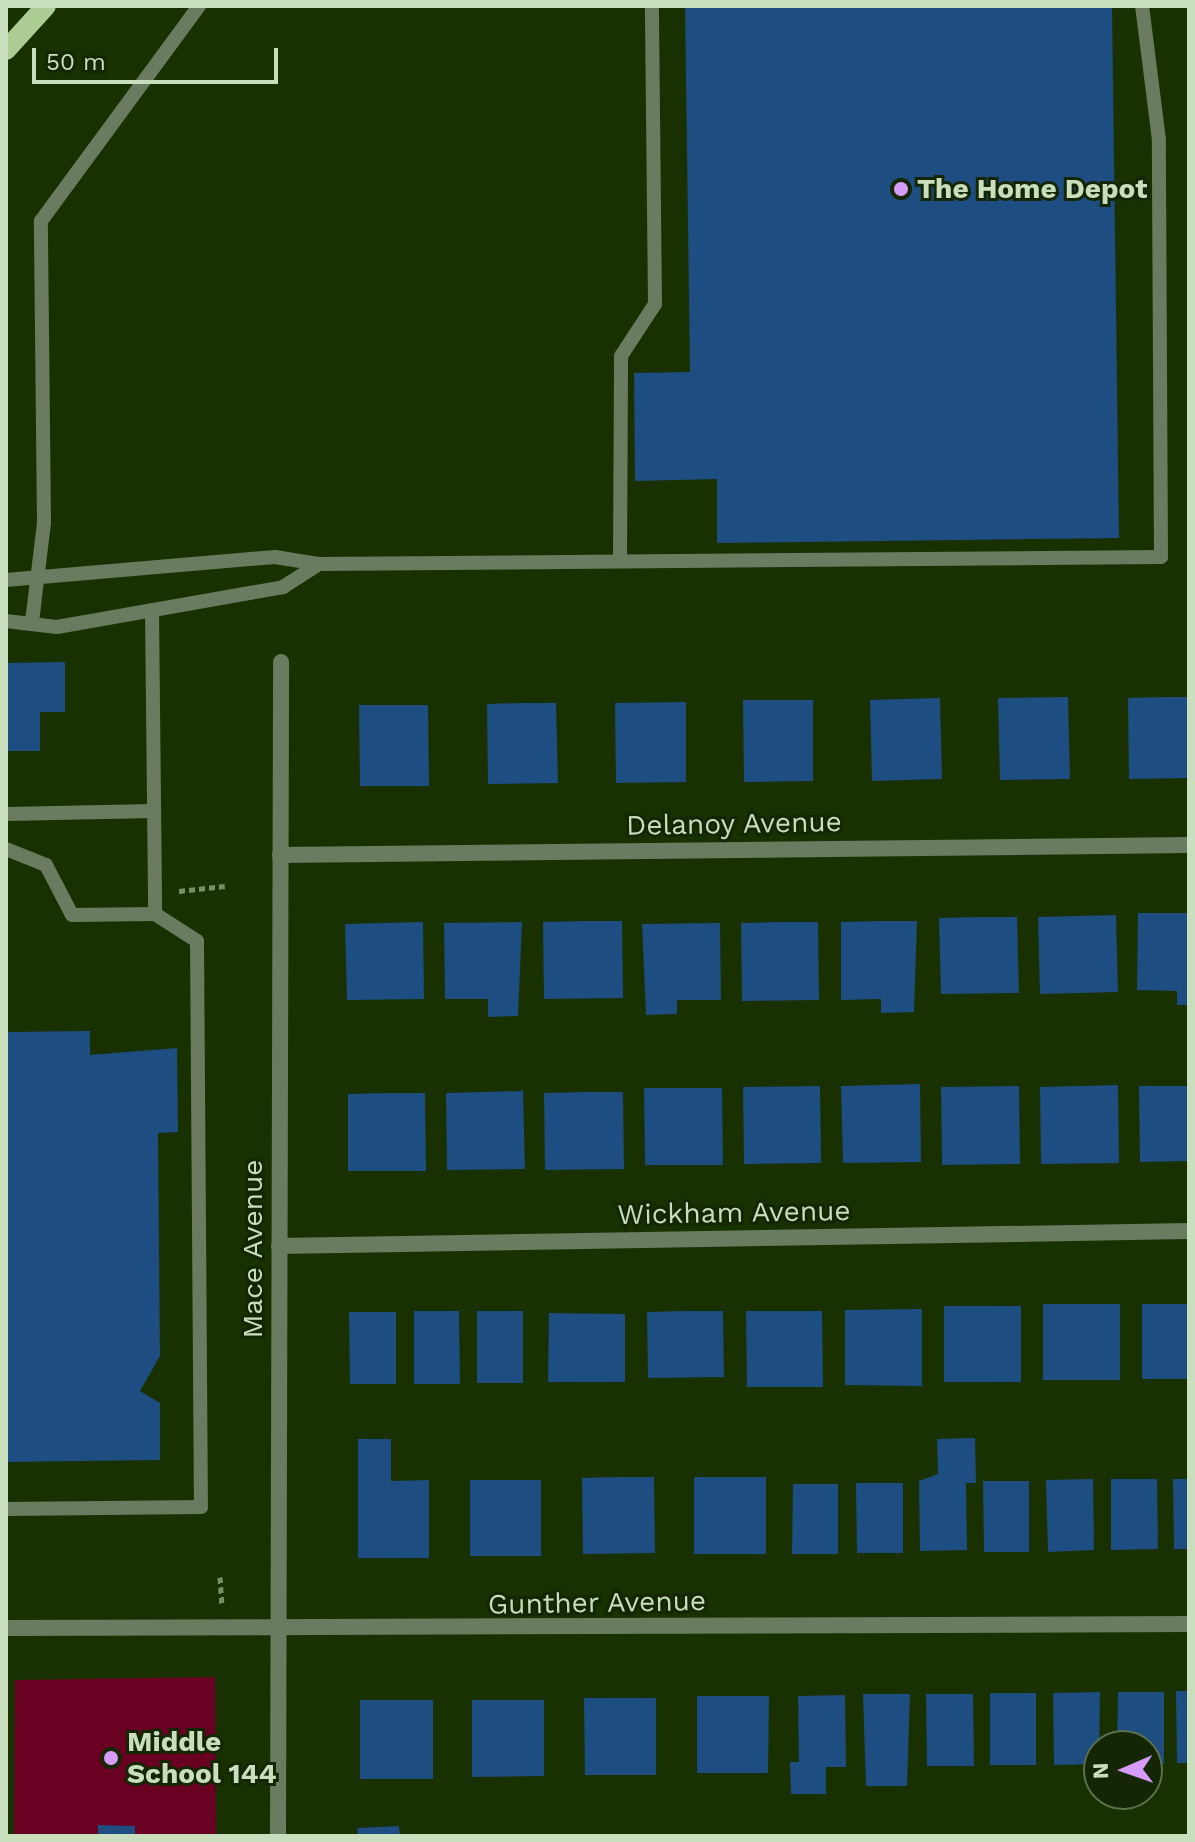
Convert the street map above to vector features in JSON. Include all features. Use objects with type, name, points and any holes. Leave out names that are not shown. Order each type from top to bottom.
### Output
[{"type":"main road","points":[[6,50],[46,6]]},
{"type":"street","name":"Mace Avenue","points":[[278,1836],[281,662]]},
{"type":"street","name":"Delanoy Avenue","points":[[280,855],[1189,845]]},
{"type":"street","name":"Wickham Avenue","points":[[279,1246],[1189,1231]]},
{"type":"street","name":"Gunther Avenue","points":[[6,1628],[1189,1624]]},
{"type":"lane","points":[[32,622],[44,523],[41,221],[199,6]]},
{"type":"lane","points":[[620,561],[621,356],[655,304],[652,6]]},
{"type":"lane","points":[[6,580],[35,580],[205,560],[275,557],[319,564],[1161,557],[1159,140],[1142,6]]},
{"type":"lane","points":[[6,621],[57,627],[283,587],[319,564]]},
{"type":"lane","points":[[152,610],[155,914]]},
{"type":"lane","points":[[6,814],[154,811]]},
{"type":"lane","points":[[6,849],[46,865],[72,915],[155,914],[197,941],[201,1507],[6,1509]]},
{"type":"path","points":[[155,914],[184,886],[225,886]]},
{"type":"path","points":[[220,1577],[222,1604]]},
{"type":"shaded area","name":"Middle School 144","points":[[215,1677],[216,1836],[14,1836],[15,1680]]},
{"type":"building","name":"The Home Depot","points":[[685,6],[1112,6],[1119,538],[717,543],[717,479],[635,481],[634,373],[690,372]]},
{"type":"building","points":[[65,662],[65,712],[40,712],[40,751],[6,751],[6,663]]},
{"type":"building","points":[[1068,697],[1070,779],[1000,780],[998,698]]},
{"type":"building","points":[[1189,697],[1189,778],[1129,779],[1128,698]]},
{"type":"building","points":[[940,698],[942,779],[872,781],[870,700]]},
{"type":"building","points":[[743,700],[813,700],[813,781],[744,782]]},
{"type":"building","points":[[686,702],[686,782],[616,783],[615,703]]},
{"type":"building","points":[[556,703],[558,783],[488,784],[487,704]]},
{"type":"building","points":[[359,705],[428,705],[429,786],[360,786]]},
{"type":"building","points":[[1138,913],[1189,913],[1189,1005],[1177,1005],[1177,991],[1137,990]]},
{"type":"building","points":[[1116,915],[1118,992],[1040,994],[1038,917]]},
{"type":"building","points":[[1017,917],[1019,993],[941,994],[939,918]]},
{"type":"building","points":[[622,921],[623,998],[544,999],[543,922]]},
{"type":"building","points":[[917,921],[914,1012],[881,1013],[881,999],[841,1000],[841,922]]},
{"type":"building","points":[[423,922],[424,999],[347,1000],[345,924]]},
{"type":"building","points":[[522,922],[518,1016],[488,1017],[488,999],[445,999],[444,923]]},
{"type":"building","points":[[818,922],[819,1000],[742,1001],[741,923]]},
{"type":"building","points":[[720,923],[721,1000],[677,1000],[677,1014],[646,1015],[642,924]]},
{"type":"building","points":[[90,1031],[90,1055],[177,1048],[178,1132],[158,1133],[160,1356],[140,1391],[160,1403],[160,1460],[6,1462],[6,1032]]},
{"type":"building","points":[[920,1084],[921,1162],[843,1163],[841,1086]]},
{"type":"building","points":[[1118,1085],[1119,1163],[1041,1164],[1040,1087]]},
{"type":"building","points":[[820,1086],[821,1163],[744,1164],[743,1087]]},
{"type":"building","points":[[1019,1086],[1020,1164],[942,1165],[941,1087]]},
{"type":"building","points":[[1139,1086],[1189,1086],[1189,1161],[1140,1162]]},
{"type":"building","points":[[644,1088],[722,1088],[723,1165],[645,1165]]},
{"type":"building","points":[[523,1091],[525,1169],[447,1170],[446,1093]]},
{"type":"building","points":[[623,1092],[624,1169],[545,1170],[544,1093]]},
{"type":"building","points":[[425,1093],[426,1171],[348,1171],[348,1094]]},
{"type":"building","points":[[1043,1304],[1120,1304],[1120,1380],[1043,1380]]},
{"type":"building","points":[[1142,1304],[1189,1304],[1189,1379],[1142,1379]]},
{"type":"building","points":[[944,1306],[1021,1306],[1021,1382],[944,1382]]},
{"type":"building","points":[[922,1309],[922,1386],[845,1385],[845,1310]]},
{"type":"building","points":[[414,1311],[459,1311],[460,1384],[414,1384]]},
{"type":"building","points":[[477,1311],[523,1311],[523,1383],[477,1383]]},
{"type":"building","points":[[723,1311],[724,1377],[648,1378],[647,1312]]},
{"type":"building","points":[[746,1311],[822,1311],[823,1387],[747,1387]]},
{"type":"building","points":[[349,1312],[396,1312],[396,1384],[350,1384]]},
{"type":"building","points":[[549,1313],[625,1314],[625,1382],[548,1382]]},
{"type":"building","points":[[975,1438],[976,1483],[966,1483],[967,1550],[920,1551],[919,1481],[938,1474],[937,1439]]},
{"type":"building","points":[[358,1439],[391,1439],[391,1481],[429,1480],[429,1558],[358,1558]]},
{"type":"building","points":[[654,1477],[655,1553],[583,1554],[582,1478]]},
{"type":"building","points":[[694,1477],[766,1477],[766,1554],[694,1554]]},
{"type":"building","points":[[1093,1479],[1094,1550],[1048,1552],[1046,1480]]},
{"type":"building","points":[[1111,1479],[1157,1479],[1158,1549],[1111,1550]]},
{"type":"building","points":[[1173,1479],[1189,1479],[1189,1549],[1174,1549]]},
{"type":"building","points":[[470,1480],[541,1480],[541,1556],[470,1556]]},
{"type":"building","points":[[983,1481],[1029,1481],[1029,1552],[984,1552]]},
{"type":"building","points":[[856,1483],[903,1483],[903,1553],[857,1553]]},
{"type":"building","points":[[793,1484],[838,1484],[838,1554],[792,1554]]},
{"type":"building","points":[[1176,1691],[1189,1691],[1189,1763],[1177,1763]]},
{"type":"building","points":[[1100,1692],[1099,1730],[1083,1730],[1083,1764],[1054,1765],[1053,1693]]},
{"type":"building","points":[[1118,1692],[1164,1692],[1164,1764],[1163,1730],[1117,1730]]},
{"type":"building","points":[[990,1693],[1036,1693],[1036,1765],[990,1765]]},
{"type":"building","points":[[863,1694],[910,1694],[907,1786],[866,1786]]},
{"type":"building","points":[[926,1694],[973,1694],[974,1766],[927,1766]]},
{"type":"building","points":[[845,1695],[846,1767],[826,1767],[826,1794],[791,1794],[790,1762],[799,1762],[798,1696]]},
{"type":"building","points":[[697,1696],[769,1696],[768,1773],[697,1773]]},
{"type":"building","points":[[584,1698],[656,1698],[656,1775],[585,1775]]},
{"type":"building","points":[[360,1700],[433,1700],[433,1779],[360,1779]]},
{"type":"building","points":[[472,1700],[544,1700],[544,1776],[472,1777]]},
{"type":"building","points":[[98,1825],[135,1826],[135,1836],[98,1836]]},
{"type":"building","points":[[399,1826],[400,1836],[358,1836],[357,1828]]},
{"type":"place","name":"The Home Depot","points":[[901,189]]},
{"type":"place","name":"Middle School 144","points":[[111,1758]]}]
